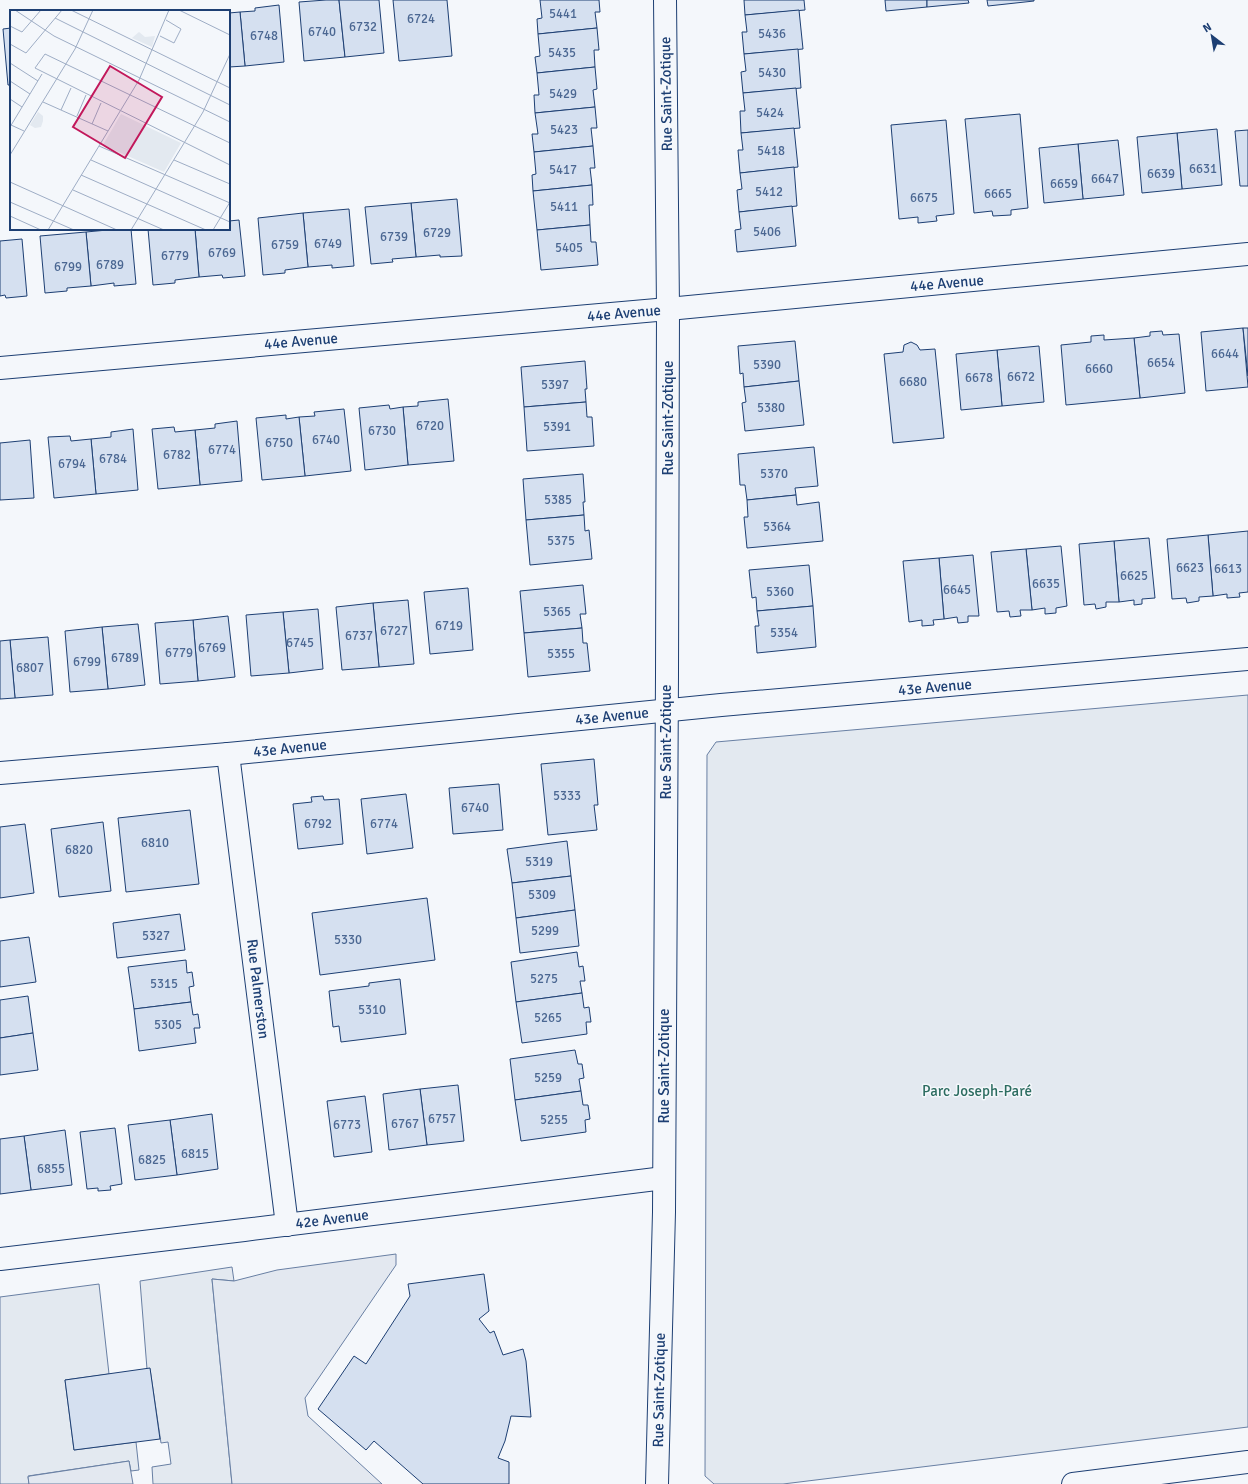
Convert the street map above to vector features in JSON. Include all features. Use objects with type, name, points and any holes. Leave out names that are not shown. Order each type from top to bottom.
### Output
[{"type":"street","name":"Rue Saint-Zotique","points":[[657,1484],[664,1178],[668,309],[665,0]]},
{"type":"street","name":"44e Avenue","points":[[0,368],[668,309],[1248,254]]},
{"type":"street","name":"43e Avenue","points":[[0,773],[228,754],[666,711],[1248,659]]},
{"type":"street","name":"Rue Palmerston","points":[[228,754],[287,1224]]},
{"type":"street","name":"42e Avenue","points":[[0,1258],[664,1178]]},
{"type":"street","points":[[1073,1484],[1248,1462]]},
{"type":"green space","name":"Parc Joseph-Paré","points":[[1248,695],[1248,1427],[783,1484],[714,1484],[705,1476],[707,755],[716,742]]},
{"type":"green space","points":[[232,1267],[234,1281],[212,1279],[232,1484],[153,1484],[152,1467],[171,1464],[168,1442],[161,1443],[150,1369],[147,1369],[140,1281]]},
{"type":"green space","points":[[99,1284],[109,1374],[65,1380],[74,1450],[136,1442],[139,1470],[131,1471],[129,1461],[28,1476],[29,1484],[0,1484],[0,1297]]},
{"type":"shaded area","points":[[396,1254],[396,1265],[305,1398],[308,1416],[382,1484],[232,1484],[212,1279],[234,1281],[277,1270]]},
{"type":"shaded area","points":[[129,1461],[133,1484],[29,1484],[28,1477],[30,1476]]},
{"type":"building","points":[[339,0],[345,57],[304,61],[299,2]]},
{"type":"building","points":[[339,0],[379,0],[384,53],[345,57]]},
{"type":"building","points":[[393,0],[447,0],[452,56],[399,61]]},
{"type":"building","points":[[540,0],[599,0],[600,12],[595,12],[597,28],[538,34],[537,19],[542,18]]},
{"type":"building","points":[[744,0],[804,0],[805,10],[745,15]]},
{"type":"building","points":[[885,0],[927,0],[927,7],[886,11]]},
{"type":"building","points":[[927,0],[968,0],[969,3],[927,7]]},
{"type":"building","points":[[987,0],[1034,0],[1034,1],[988,6]]},
{"type":"building","points":[[279,5],[284,62],[245,66],[240,12],[255,11],[255,8]]},
{"type":"building","points":[[799,10],[803,49],[744,54],[742,32],[747,32],[745,15]]},
{"type":"building","points":[[240,12],[245,66],[230,67],[230,13]]},
{"type":"building","points":[[10,28],[10,85],[8,85],[3,29]]},
{"type":"building","points":[[597,28],[599,50],[594,50],[595,67],[537,73],[535,57],[540,56],[538,34]]},
{"type":"building","points":[[798,49],[801,88],[743,93],[741,72],[746,71],[744,54]]},
{"type":"building","points":[[595,67],[597,89],[593,90],[595,107],[535,113],[534,95],[539,95],[537,73]]},
{"type":"building","points":[[796,88],[800,128],[741,133],[740,111],[745,111],[743,93]]},
{"type":"building","points":[[595,107],[597,128],[591,128],[593,146],[534,152],[532,134],[538,134],[535,113]]},
{"type":"building","points":[[1020,114],[1028,208],[1011,210],[1011,215],[993,216],[992,211],[974,213],[965,119]]},
{"type":"building","points":[[946,120],[954,214],[936,216],[937,221],[918,223],[918,217],[899,219],[891,125]]},
{"type":"building","points":[[794,128],[798,167],[740,173],[738,150],[743,150],[741,133]]},
{"type":"building","points":[[1217,129],[1222,185],[1182,189],[1177,133]]},
{"type":"building","points":[[1248,130],[1248,186],[1240,186],[1235,131]]},
{"type":"building","points":[[1177,133],[1182,189],[1142,193],[1137,137]]},
{"type":"building","points":[[1118,140],[1124,195],[1083,199],[1078,144]]},
{"type":"building","points":[[1078,144],[1083,199],[1044,203],[1039,148]]},
{"type":"building","points":[[593,146],[595,168],[590,168],[592,185],[533,191],[532,175],[536,174],[534,152]]},
{"type":"building","points":[[794,167],[797,206],[739,212],[737,190],[742,189],[740,173]]},
{"type":"building","points":[[592,185],[593,205],[589,205],[590,225],[537,230],[533,191]]},
{"type":"building","points":[[457,199],[462,256],[440,257],[440,255],[416,257],[411,203]]},
{"type":"building","points":[[411,203],[416,257],[392,259],[393,262],[371,264],[365,207]]},
{"type":"building","points":[[792,206],[796,246],[737,252],[735,230],[741,229],[739,212]]},
{"type":"building","points":[[349,209],[354,266],[332,268],[332,265],[308,267],[303,213]]},
{"type":"building","points":[[303,213],[308,267],[285,270],[285,273],[263,275],[258,218]]},
{"type":"building","points":[[239,220],[245,276],[223,278],[222,275],[199,277],[195,230],[230,230],[230,221]]},
{"type":"building","points":[[590,225],[591,242],[596,242],[598,265],[541,270],[537,230]]},
{"type":"building","points":[[131,230],[136,284],[114,286],[114,283],[91,286],[86,232]]},
{"type":"building","points":[[148,230],[195,230],[199,277],[175,280],[175,283],[153,285]]},
{"type":"building","points":[[86,232],[91,286],[67,288],[67,291],[45,293],[40,236]]},
{"type":"building","points":[[22,239],[27,296],[6,298],[5,295],[0,296],[0,241]]},
{"type":"building","points":[[1243,328],[1248,387],[1206,391],[1201,332]]},
{"type":"building","points":[[1243,328],[1248,328],[1248,376]]},
{"type":"building","points":[[1162,331],[1163,335],[1179,334],[1185,393],[1140,398],[1134,338],[1150,336],[1150,332]]},
{"type":"building","points":[[1104,335],[1104,340],[1134,338],[1140,398],[1066,405],[1061,345],[1091,342],[1091,336]]},
{"type":"building","points":[[795,341],[799,381],[744,387],[743,373],[740,374],[738,346]]},
{"type":"building","points":[[911,342],[917,345],[920,350],[935,349],[944,438],[893,443],[884,354],[903,352],[904,345]]},
{"type":"building","points":[[1039,346],[1044,402],[1002,406],[997,350]]},
{"type":"building","points":[[997,350],[1002,406],[961,410],[956,354]]},
{"type":"building","points":[[585,361],[587,389],[585,389],[586,402],[524,407],[521,367]]},
{"type":"building","points":[[799,381],[804,425],[745,431],[742,403],[746,402],[744,387]]},
{"type":"building","points":[[448,399],[454,461],[408,465],[403,407],[418,406],[418,402]]},
{"type":"building","points":[[586,402],[587,417],[592,417],[594,446],[527,451],[524,407]]},
{"type":"building","points":[[389,405],[390,409],[403,407],[408,465],[365,470],[359,408]]},
{"type":"building","points":[[344,409],[351,471],[305,476],[299,417],[315,416],[314,412]]},
{"type":"building","points":[[286,415],[286,419],[299,417],[305,476],[262,480],[256,418]]},
{"type":"building","points":[[237,421],[242,481],[200,485],[195,430],[215,428],[215,424]]},
{"type":"building","points":[[174,427],[175,432],[195,430],[200,485],[158,489],[152,429]]},
{"type":"building","points":[[133,429],[138,490],[96,494],[91,439],[111,437],[111,432]]},
{"type":"building","points":[[70,436],[71,441],[91,439],[96,494],[54,498],[48,437]]},
{"type":"building","points":[[30,440],[34,498],[0,500],[0,443]]},
{"type":"building","points":[[814,447],[818,486],[795,488],[796,495],[747,500],[745,485],[740,485],[738,454]]},
{"type":"building","points":[[583,474],[585,502],[583,502],[584,515],[526,520],[523,479]]},
{"type":"building","points":[[796,495],[797,505],[819,502],[823,541],[747,548],[744,517],[748,517],[747,500]]},
{"type":"building","points":[[584,515],[585,531],[589,530],[592,559],[530,565],[526,520]]},
{"type":"building","points":[[1248,531],[1248,592],[1239,593],[1240,597],[1227,598],[1227,594],[1213,596],[1208,535]]},
{"type":"building","points":[[1208,535],[1213,596],[1199,597],[1199,601],[1187,603],[1186,598],[1172,599],[1167,539]]},
{"type":"building","points":[[1149,538],[1155,598],[1142,599],[1142,604],[1134,605],[1134,600],[1119,602],[1114,541]]},
{"type":"building","points":[[1114,541],[1119,602],[1106,602],[1106,607],[1096,609],[1095,604],[1084,605],[1079,544]]},
{"type":"building","points":[[1061,546],[1067,606],[1056,608],[1056,613],[1045,614],[1045,608],[1032,610],[1026,549]]},
{"type":"building","points":[[1026,549],[1032,610],[1020,610],[1021,616],[1010,617],[1009,611],[997,612],[991,552]]},
{"type":"building","points":[[973,555],[979,616],[968,616],[968,622],[958,623],[957,617],[944,619],[939,558]]},
{"type":"building","points":[[939,558],[944,619],[933,620],[934,625],[922,626],[922,620],[909,622],[903,561]]},
{"type":"building","points":[[809,565],[813,606],[757,611],[756,597],[752,598],[749,570]]},
{"type":"building","points":[[583,585],[586,614],[580,614],[582,628],[524,633],[520,591]]},
{"type":"building","points":[[468,588],[473,650],[430,654],[424,592]]},
{"type":"building","points":[[408,600],[414,664],[379,667],[373,603]]},
{"type":"building","points":[[373,603],[379,667],[342,670],[336,607]]},
{"type":"building","points":[[813,606],[816,647],[757,653],[755,626],[759,626],[757,611]]},
{"type":"building","points":[[318,609],[323,669],[289,673],[283,612]]},
{"type":"building","points":[[283,612],[289,673],[251,676],[246,615]]},
{"type":"building","points":[[228,616],[235,677],[198,681],[193,620]]},
{"type":"building","points":[[193,620],[198,681],[160,684],[155,623]]},
{"type":"building","points":[[138,624],[145,685],[108,689],[102,627]]},
{"type":"building","points":[[102,627],[108,689],[70,692],[65,631]]},
{"type":"building","points":[[582,628],[583,643],[587,643],[590,671],[528,677],[524,633]]},
{"type":"building","points":[[48,637],[53,695],[15,698],[10,640]]},
{"type":"building","points":[[10,640],[15,698],[0,699],[0,641]]},
{"type":"building","points":[[594,759],[598,805],[594,805],[597,830],[548,835],[541,764]]},
{"type":"building","points":[[499,784],[503,830],[453,834],[449,788]]},
{"type":"building","points":[[406,794],[413,848],[367,854],[361,799]]},
{"type":"building","points":[[323,796],[324,800],[339,799],[343,844],[298,849],[293,804],[312,802],[311,797]]},
{"type":"building","points":[[190,810],[199,884],[126,892],[118,818]]},
{"type":"building","points":[[103,822],[111,891],[59,897],[51,829]]},
{"type":"building","points":[[25,824],[34,893],[0,898],[0,827]]},
{"type":"building","points":[[567,841],[571,876],[512,883],[507,849]]},
{"type":"building","points":[[571,876],[575,910],[516,918],[512,883]]},
{"type":"building","points":[[427,898],[435,960],[320,975],[312,913]]},
{"type":"building","points":[[575,910],[579,946],[520,953],[516,918]]},
{"type":"building","points":[[180,914],[185,950],[117,958],[113,923]]},
{"type":"building","points":[[29,937],[36,982],[0,987],[0,941]]},
{"type":"building","points":[[577,952],[579,967],[583,966],[585,981],[580,981],[582,993],[516,1002],[511,962]]},
{"type":"building","points":[[186,960],[187,973],[192,972],[194,986],[189,987],[191,1002],[134,1009],[128,967]]},
{"type":"building","points":[[400,979],[406,1034],[341,1042],[339,1026],[333,1027],[329,991],[369,986],[369,983]]},
{"type":"building","points":[[582,993],[584,1008],[589,1007],[591,1022],[586,1022],[587,1034],[522,1043],[516,1002]]},
{"type":"building","points":[[28,996],[33,1033],[0,1038],[0,1000]]},
{"type":"building","points":[[191,1002],[193,1015],[198,1014],[200,1028],[194,1028],[196,1043],[139,1051],[134,1009]]},
{"type":"building","points":[[33,1033],[38,1070],[0,1075],[0,1038]]},
{"type":"building","points":[[575,1050],[578,1064],[582,1064],[584,1078],[579,1079],[581,1091],[515,1100],[510,1059]]},
{"type":"building","points":[[458,1085],[464,1141],[427,1145],[420,1089]]},
{"type":"building","points":[[420,1089],[427,1145],[389,1150],[383,1094]]},
{"type":"building","points":[[581,1091],[583,1105],[588,1105],[590,1119],[585,1120],[586,1132],[521,1141],[515,1100]]},
{"type":"building","points":[[365,1096],[372,1152],[334,1157],[327,1101]]},
{"type":"building","points":[[212,1114],[218,1169],[177,1175],[170,1120]]},
{"type":"building","points":[[170,1120],[177,1175],[135,1180],[128,1125]]},
{"type":"building","points":[[115,1128],[122,1184],[110,1186],[111,1190],[98,1191],[98,1188],[87,1189],[80,1132]]},
{"type":"building","points":[[65,1130],[72,1185],[31,1190],[24,1136]]},
{"type":"building","points":[[24,1136],[31,1190],[0,1194],[0,1139]]},
{"type":"building","points":[[484,1274],[489,1311],[479,1319],[490,1333],[494,1331],[503,1355],[523,1349],[526,1361],[531,1417],[511,1416],[505,1441],[498,1458],[509,1462],[509,1484],[423,1484],[374,1441],[366,1450],[318,1409],[354,1356],[366,1364],[410,1296],[408,1284]]},
{"type":"building","points":[[150,1368],[160,1439],[74,1450],[65,1380]]}]
